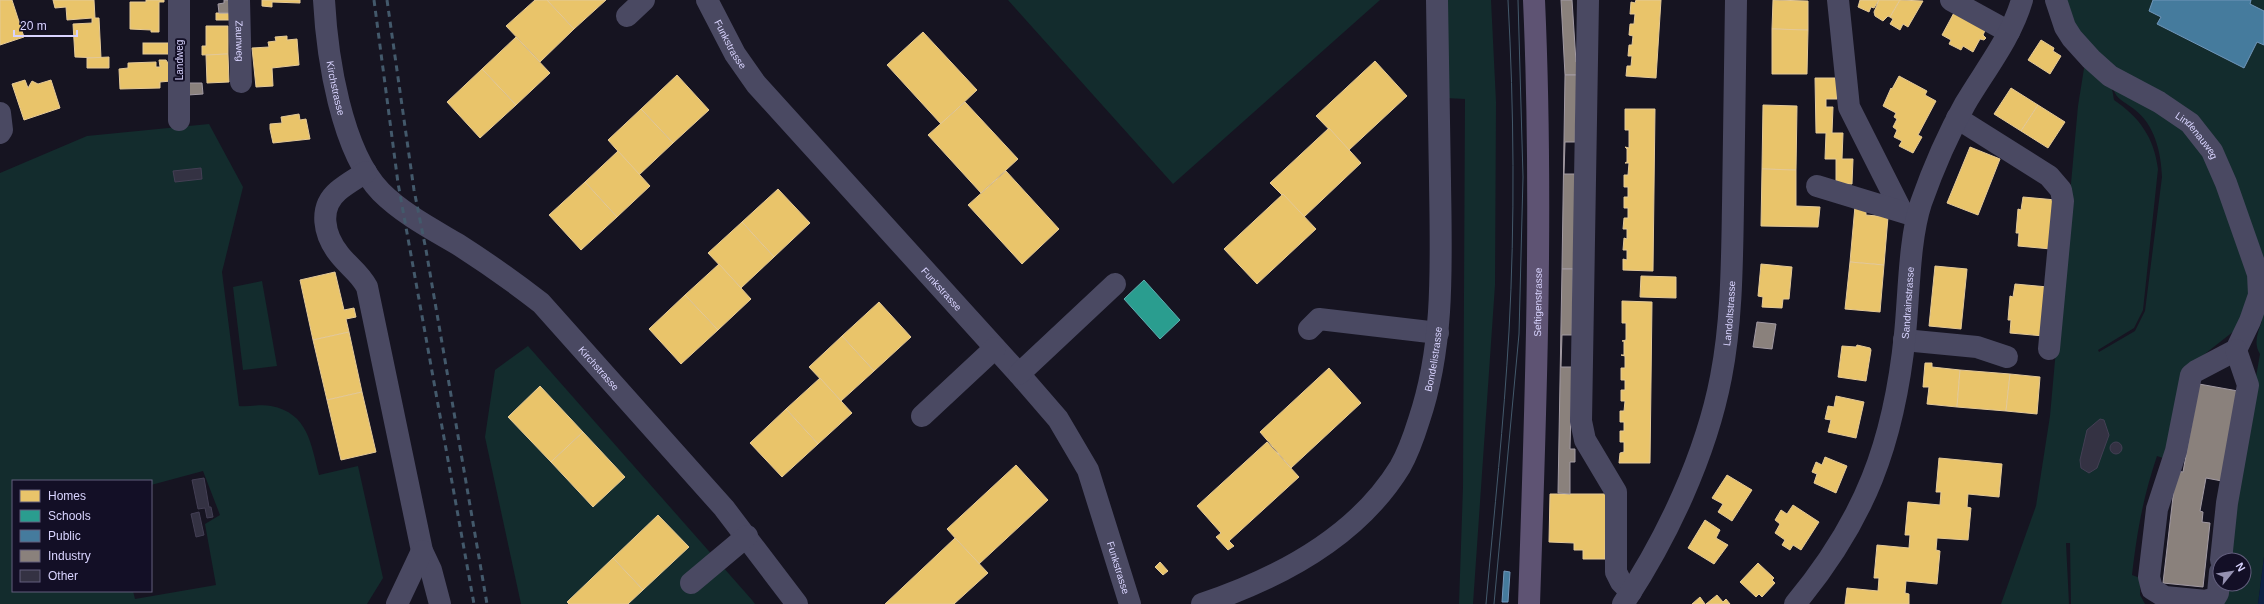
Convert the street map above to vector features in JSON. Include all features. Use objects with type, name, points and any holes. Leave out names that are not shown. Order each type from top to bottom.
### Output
[{"type":"main road","name":"Seftigenstrasse","points":[[1529,604],[1534,472],[1540,173],[1534,0]]},
{"type":"street","name":"Landweg","points":[[179,0],[179,120]]},
{"type":"street","name":"Zaunweg","points":[[239,0],[241,82]]},
{"type":"street","name":"Kirchstrasse","points":[[324,0],[327,38],[338,95],[350,139],[355,154],[380,191],[402,210],[511,279],[541,303],[580,345],[747,536],[797,604]]},
{"type":"street","points":[[627,16],[644,0]]},
{"type":"street","name":"Funkstrasse","points":[[707,0],[735,54],[756,84],[1020,374],[1058,419],[1088,470],[1130,604]]},
{"type":"street","name":"Bondelistrasse","points":[[1202,604],[1249,587],[1316,550],[1353,522],[1383,491],[1400,466],[1413,439],[1434,366],[1438,333],[1441,246],[1437,0]]},
{"type":"street","points":[[1588,0],[1581,421],[1585,440],[1616,492],[1616,572],[1627,598]]},
{"type":"street","name":"Landoltstrasse","points":[[1627,598],[1674,514],[1702,444],[1720,379],[1726,345],[1731,293],[1736,0]]},
{"type":"street","points":[[1838,0],[1850,107],[1909,214]]},
{"type":"street","points":[[1951,0],[2009,32]]},
{"type":"street","name":"Sandrainstrasse","points":[[1795,604],[1814,580],[1845,535],[1874,476],[1893,416],[1904,340],[1909,214],[1958,118],[2009,32],[2022,0]]},
{"type":"street","name":"Lindenauweg","points":[[2056,0],[2066,27],[2072,38],[2091,59],[2110,76],[2176,112],[2202,136],[2220,165],[2255,245],[2260,285],[2250,321],[2236,350]]},
{"type":"street","points":[[0,113],[2,130],[0,133]]},
{"type":"street","points":[[1958,118],[2049,176],[2061,190],[2063,201],[2050,349]]},
{"type":"street","points":[[366,172],[337,191],[327,206],[324,216],[327,232],[338,253],[362,278],[366,286],[422,550],[431,570],[440,604]]},
{"type":"street","points":[[1817,186],[1909,214]]},
{"type":"street","points":[[1020,374],[1116,284]]},
{"type":"street","points":[[1309,329],[1319,319],[1438,333]]},
{"type":"street","points":[[1904,340],[1977,347],[2006,357]]},
{"type":"street","points":[[922,416],[996,348]]},
{"type":"street","points":[[2218,592],[2215,598],[2206,601],[2160,595],[2152,589],[2149,577],[2157,509],[2176,451],[2191,375],[2236,350],[2248,385],[2227,503],[2222,552]]},
{"type":"street","points":[[691,583],[747,536]]},
{"type":"street","points":[[397,604],[422,550]]},
{"type":"green space","points":[[1008,0],[1380,0],[1173,184]]},
{"type":"green space","points":[[1447,0],[1491,0],[1496,102],[1495,285],[1473,604],[1459,604],[1463,487],[1465,99],[1446,98]]},
{"type":"green space","points":[[2057,0],[2264,0],[2264,557],[2258,604],[2223,604],[2224,592],[2252,592],[2252,552],[2228,552],[2226,549],[2260,354],[2257,342],[2262,321],[2242,315],[2234,331],[2187,368],[2172,441],[2166,459],[2157,456],[2141,515],[2132,575],[2140,578],[2140,595],[2145,604],[2071,604],[2070,543],[2066,543],[2069,604],[2001,604],[2036,506],[2050,416],[2078,106],[2086,56],[2110,77],[2114,100],[2131,113],[2144,129],[2153,147],[2158,169],[2143,310],[2134,328],[2098,350],[2099,352],[2135,331],[2145,311],[2162,177],[2160,158],[2156,140],[2152,131],[2141,115],[2116,95],[2113,86],[2113,72],[2092,58],[2084,50],[2067,23]]},
{"type":"green space","points":[[209,124],[243,187],[222,272],[239,406],[271,406],[293,415],[306,432],[310,441],[319,475],[358,466],[383,578],[367,604],[0,604],[0,173],[87,136]]},
{"type":"green space","points":[[262,281],[277,366],[243,370],[233,287]]},
{"type":"green space","points":[[528,346],[755,604],[521,604],[485,437],[495,370]]},
{"type":"water","points":[[2264,557],[2264,604],[2258,604]]},
{"type":"building: Homes","points":[[0,0],[12,0],[24,37],[0,45]]},
{"type":"building: Homes","points":[[53,0],[94,0],[95,18],[99,18],[101,58],[75,57],[73,24],[92,23],[92,18],[67,20],[66,7],[55,8]]},
{"type":"building: Homes","points":[[146,0],[164,0],[164,2],[159,2],[159,32],[130,29],[130,2],[146,2]]},
{"type":"building: Homes","points":[[262,0],[300,0],[300,3],[272,2],[272,7],[262,6]]},
{"type":"building: Homes","points":[[535,0],[547,0],[574,29],[540,62],[506,26]]},
{"type":"building: Homes","points":[[547,0],[606,0],[574,29]]},
{"type":"building: Homes","points":[[1636,0],[1661,0],[1656,78],[1626,76],[1627,66],[1631,66],[1632,56],[1628,56],[1629,45],[1632,45],[1633,36],[1629,35],[1630,24],[1634,24],[1635,14],[1630,14],[1631,2],[1635,3]]},
{"type":"building: Homes","points":[[1773,0],[1808,1],[1808,30],[1772,29]]},
{"type":"building: Homes","points":[[1860,0],[1879,0],[1874,8],[1871,7],[1869,12],[1858,7]]},
{"type":"building: Homes","points":[[1879,0],[1900,0],[1890,17],[1888,16],[1883,21],[1875,16],[1874,12]]},
{"type":"building: Homes","points":[[1900,0],[1923,1],[1908,27],[1903,24],[1900,30],[1890,24],[1893,19],[1890,17]]},
{"type":"building: Homes","points":[[1956,9],[1987,26],[1983,35],[1986,38],[1984,40],[1980,39],[1973,52],[1963,46],[1961,50],[1949,44],[1951,40],[1942,35]]},
{"type":"building: Homes","points":[[216,13],[233,13],[234,20],[216,20]]},
{"type":"building: Homes","points":[[206,26],[228,26],[228,54],[202,55],[202,46],[206,46]]},
{"type":"building: Homes","points":[[1772,29],[1808,30],[1807,74],[1772,74]]},
{"type":"building: Homes","points":[[923,32],[977,90],[941,124],[887,65]]},
{"type":"building: Homes","points":[[287,36],[287,40],[297,39],[299,65],[272,68],[273,86],[256,87],[252,48],[269,47],[268,42],[276,41],[275,37]]},
{"type":"building: Homes","points":[[516,37],[550,73],[516,105],[482,69]]},
{"type":"building: Homes","points":[[2041,40],[2054,48],[2053,51],[2061,56],[2050,74],[2028,60]]},
{"type":"building: Homes","points":[[143,43],[169,43],[169,54],[143,54]]},
{"type":"building: Homes","points":[[228,54],[229,82],[207,83],[206,55]]},
{"type":"building: Homes","points":[[109,57],[109,68],[87,68],[87,58]]},
{"type":"building: Homes","points":[[159,60],[166,60],[170,66],[171,81],[160,82],[160,88],[120,89],[119,69],[128,68],[128,63],[156,62],[156,67],[160,67]]},
{"type":"building: Homes","points":[[1375,61],[1407,96],[1349,150],[1316,116]]},
{"type":"building: Homes","points":[[482,69],[516,105],[480,138],[447,102]]},
{"type":"building: Homes","points":[[677,75],[709,110],[673,143],[641,109]]},
{"type":"building: Homes","points":[[1899,76],[1927,91],[1925,95],[1936,101],[1918,135],[1922,137],[1913,153],[1899,146],[1902,141],[1894,137],[1897,130],[1893,127],[1897,119],[1894,117],[1896,113],[1883,106],[1891,88],[1892,89]]},
{"type":"building: Homes","points":[[1815,78],[1837,78],[1837,99],[1826,99],[1826,107],[1833,107],[1832,133],[1843,133],[1842,159],[1853,159],[1852,184],[1836,184],[1836,159],[1825,159],[1826,133],[1816,133]]},
{"type":"building: Homes","points":[[25,80],[28,88],[32,81],[38,84],[51,80],[60,108],[24,120],[12,84]]},
{"type":"building: Homes","points":[[2011,88],[2038,105],[2021,131],[1994,114]]},
{"type":"building: Homes","points":[[965,102],[1018,159],[981,193],[928,135]]},
{"type":"building: Homes","points":[[1763,105],[1797,106],[1796,170],[1762,169]]},
{"type":"building: Homes","points":[[2038,105],[2065,122],[2048,148],[2021,131]]},
{"type":"building: Homes","points":[[641,109],[673,143],[639,175],[608,140]]},
{"type":"building: Homes","points":[[1625,109],[1655,109],[1653,271],[1623,270],[1623,259],[1627,260],[1627,250],[1623,250],[1624,238],[1627,239],[1627,229],[1623,229],[1624,218],[1628,218],[1628,208],[1624,208],[1624,197],[1628,197],[1628,187],[1624,187],[1624,175],[1628,175],[1629,163],[1625,163],[1627,162],[1627,149],[1625,147],[1629,148],[1629,130],[1625,130]]},
{"type":"building: Homes","points":[[299,114],[300,120],[306,119],[310,139],[273,143],[270,124],[282,123],[281,117]]},
{"type":"building: Homes","points":[[1329,128],[1361,163],[1304,217],[1270,183]]},
{"type":"building: Homes","points":[[1970,147],[2000,159],[1978,215],[1947,203]]},
{"type":"building: Homes","points":[[618,151],[650,186],[617,217],[585,182]]},
{"type":"building: Homes","points":[[1762,169],[1796,170],[1796,206],[1820,207],[1818,227],[1761,226]]},
{"type":"building: Homes","points":[[1006,171],[1059,229],[1022,264],[968,205]]},
{"type":"building: Homes","points":[[585,182],[617,217],[581,250],[549,215]]},
{"type":"building: Homes","points":[[778,189],[810,223],[774,257],[742,222]]},
{"type":"building: Homes","points":[[1283,194],[1316,229],[1257,284],[1224,249]]},
{"type":"building: Homes","points":[[2023,197],[2056,200],[2051,249],[2018,246],[2019,233],[2016,233],[2018,209],[2021,210]]},
{"type":"building: Homes","points":[[1855,206],[1866,209],[1866,215],[1888,217],[1884,265],[1850,262]]},
{"type":"building: Homes","points":[[742,222],[774,257],[741,288],[708,253]]},
{"type":"building: Homes","points":[[1850,262],[1884,265],[1880,312],[1845,309]]},
{"type":"building: Homes","points":[[719,264],[751,299],[718,330],[685,295]]},
{"type":"building: Homes","points":[[1761,264],[1792,267],[1789,299],[1783,299],[1782,308],[1762,307],[1763,297],[1758,296]]},
{"type":"building: Homes","points":[[1935,266],[1967,269],[1961,329],[1929,326]]},
{"type":"building: Homes","points":[[335,272],[344,310],[354,308],[356,317],[346,319],[349,332],[313,340],[300,280]]},
{"type":"building: Homes","points":[[1641,276],[1676,277],[1676,298],[1640,297]]},
{"type":"building: Homes","points":[[2015,284],[2048,287],[2044,336],[2010,333],[2011,320],[2008,320],[2010,296],[2013,297]]},
{"type":"building: Homes","points":[[685,295],[718,330],[681,364],[649,329]]},
{"type":"building: Homes","points":[[1622,301],[1652,302],[1650,463],[1619,463],[1620,453],[1624,452],[1624,442],[1620,442],[1620,431],[1624,431],[1624,422],[1620,422],[1620,411],[1624,411],[1625,401],[1621,401],[1621,390],[1625,390],[1625,380],[1621,380],[1621,368],[1625,368],[1625,356],[1621,355],[1624,355],[1624,341],[1622,341],[1626,340],[1626,323],[1622,323]]},
{"type":"building: Homes","points":[[879,302],[911,337],[874,371],[842,336]]},
{"type":"building: Homes","points":[[349,332],[362,392],[327,400],[313,340]]},
{"type":"building: Homes","points":[[842,336],[874,371],[841,401],[809,367]]},
{"type":"building: Homes","points":[[1857,345],[1870,348],[1871,350],[1866,381],[1838,377],[1842,346],[1856,347]]},
{"type":"building: Homes","points":[[1925,363],[1932,363],[1932,367],[1960,370],[1957,407],[1927,404],[1929,387],[1923,387]]},
{"type":"building: Homes","points":[[1329,368],[1361,403],[1291,468],[1260,432]]},
{"type":"building: Homes","points":[[1960,370],[2010,374],[2006,411],[1957,407]]},
{"type":"building: Homes","points":[[2010,374],[2040,377],[2037,414],[2006,411]]},
{"type":"building: Homes","points":[[820,378],[852,413],[818,444],[786,409]]},
{"type":"building: Homes","points":[[540,386],[583,432],[551,462],[508,417]]},
{"type":"building: Homes","points":[[362,392],[376,452],[341,460],[327,400]]},
{"type":"building: Homes","points":[[1836,396],[1864,402],[1856,438],[1828,432],[1831,420],[1825,419],[1828,406],[1834,407]]},
{"type":"building: Homes","points":[[786,409],[818,444],[782,477],[750,443]]},
{"type":"building: Homes","points":[[583,432],[625,477],[593,507],[551,462]]},
{"type":"building: Homes","points":[[1267,442],[1299,477],[1229,541],[1234,546],[1228,550],[1216,537],[1221,533],[1197,506]]},
{"type":"building: Homes","points":[[1825,457],[1847,466],[1836,493],[1814,483],[1817,474],[1812,472],[1816,462],[1822,465]]},
{"type":"building: Homes","points":[[1939,458],[2002,464],[1999,497],[1968,494],[1967,507],[1971,508],[1968,540],[1937,538],[1936,550],[1940,551],[1937,584],[1906,581],[1905,593],[1909,594],[1909,604],[1845,604],[1847,588],[1878,591],[1879,578],[1874,578],[1877,545],[1909,548],[1910,535],[1905,535],[1908,502],[1940,505],[1941,492],[1936,492]]},
{"type":"building: Homes","points":[[1016,465],[1048,500],[979,564],[947,529]]},
{"type":"building: Homes","points":[[1727,475],[1752,490],[1732,521],[1718,512],[1723,504],[1712,498]]},
{"type":"building: Homes","points":[[1550,494],[1606,494],[1605,559],[1583,559],[1583,550],[1574,550],[1574,543],[1549,542]]},
{"type":"building: Homes","points":[[1793,505],[1819,522],[1801,550],[1793,545],[1790,550],[1782,545],[1785,540],[1775,533],[1780,524],[1775,520],[1781,510],[1787,514]]},
{"type":"building: Homes","points":[[658,515],[689,547],[643,590],[613,558]]},
{"type":"building: Homes","points":[[1705,520],[1720,530],[1716,538],[1728,545],[1714,564],[1688,548]]},
{"type":"building: Homes","points":[[955,538],[988,573],[954,604],[885,604]]},
{"type":"building: Homes","points":[[613,558],[643,590],[628,604],[569,604],[567,602]]},
{"type":"building: Homes","points":[[1160,562],[1168,571],[1163,575],[1155,567]]},
{"type":"building: Homes","points":[[1758,563],[1774,578],[1772,580],[1775,583],[1762,597],[1759,594],[1756,597],[1740,582]]},
{"type":"building: Homes","points":[[1717,595],[1723,602],[1726,599],[1730,604],[1706,604]]},
{"type":"building: Homes","points":[[1700,597],[1705,604],[1692,604]]},
{"type":"building: Schools","points":[[1144,280],[1180,320],[1160,339],[1124,299]]},
{"type":"building: Public","points":[[2153,0],[2251,0],[2250,4],[2264,11],[2264,45],[2257,42],[2244,68],[2157,24],[2161,17],[2149,11]]},
{"type":"building: Public","points":[[1504,571],[1510,572],[1508,602],[1502,602]]},
{"type":"building: Industry","points":[[224,0],[233,0],[233,13],[219,13],[218,4],[224,3]]},
{"type":"building: Industry","points":[[1561,0],[1572,0],[1576,62],[1581,61],[1577,75],[1565,75]]},
{"type":"building: Industry","points":[[1565,75],[1577,75],[1575,142],[1565,142],[1564,174],[1575,174],[1578,269],[1562,269]]},
{"type":"building: Industry","points":[[188,83],[202,83],[203,94],[188,95]]},
{"type":"building: Industry","points":[[1562,269],[1573,269],[1572,335],[1562,335],[1561,367],[1572,367],[1570,449],[1575,449],[1575,462],[1570,462],[1570,494],[1558,493]]},
{"type":"building: Industry","points":[[1757,322],[1776,324],[1772,349],[1753,347]]},
{"type":"building: Industry","points":[[2199,384],[2238,391],[2222,481],[2206,478],[2200,511],[2203,512],[2202,522],[2210,523],[2203,587],[2163,583],[2176,471],[2183,472]]},
{"type":"building: Other","points":[[201,168],[202,179],[175,182],[173,171]]},
{"type":"building: Other","points":[[2100,419],[2104,420],[2109,435],[2097,468],[2089,473],[2081,468],[2080,460],[2087,430]]},
{"type":"building: Other","points":[[2116,442],[2120,444],[2122,448],[2120,452],[2116,454],[2112,452],[2110,448],[2112,444]]},
{"type":"building: Other","points":[[204,478],[209,507],[211,507],[213,517],[207,518],[205,508],[198,509],[192,480]]},
{"type":"building: Other","points":[[199,512],[204,535],[196,537],[191,514]]},
{"type":"tram line","points":[[1486,604],[1499,468],[1511,290],[1513,166],[1512,83],[1508,0]]},
{"type":"tram line","points":[[1494,604],[1519,334],[1523,177],[1518,0]]},
{"type":"railway","points":[[374,0],[398,183],[474,604]]},
{"type":"railway","points":[[387,0],[414,190],[426,250],[487,604]]}]
